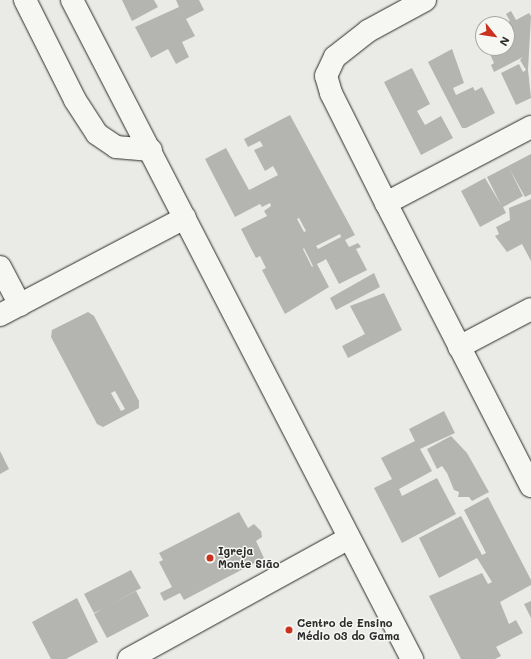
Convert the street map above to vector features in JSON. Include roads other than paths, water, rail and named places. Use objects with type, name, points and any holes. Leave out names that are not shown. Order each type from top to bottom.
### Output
[{"type":"street","points":[[25,0],[75,100],[97,134],[116,147],[152,150]]},
{"type":"street","points":[[72,0],[152,150],[185,218],[412,659]]},
{"type":"street","points":[[424,0],[368,31],[335,57],[326,76],[331,93],[531,486]]},
{"type":"street","points":[[386,203],[531,127]]},
{"type":"street","points":[[0,315],[185,218]]},
{"type":"street","points":[[0,267],[20,305]]},
{"type":"street","points":[[459,347],[531,310]]},
{"type":"street","points":[[129,659],[349,538]]},
{"type":"place","name":"Igreja Monte Sião","points":[[210,558]]},
{"type":"place","name":"Centro de Ensino Médio 03 do Gama","points":[[289,630]]}]
